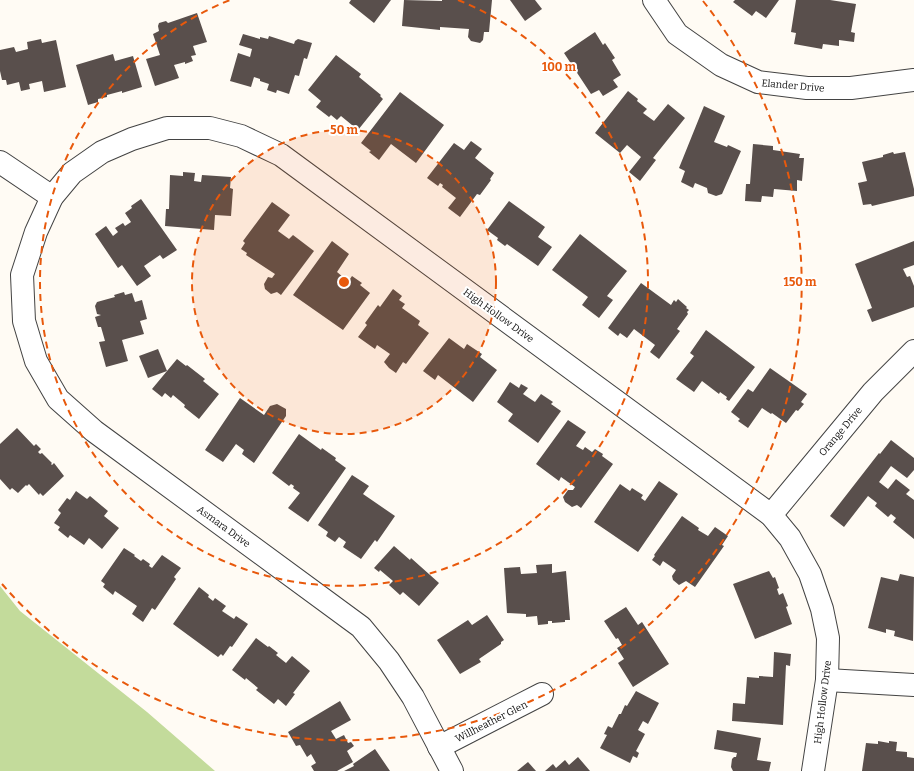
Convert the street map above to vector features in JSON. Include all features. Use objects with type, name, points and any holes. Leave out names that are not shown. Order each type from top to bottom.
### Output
[{"type":"street","name":"Elander Drive","points":[[654,0],[678,34],[721,65],[758,82],[806,88],[851,88],[914,80]]},
{"type":"street","name":"High Hollow Drive","points":[[22,275],[36,232],[52,197],[72,173],[102,152],[132,139],[167,128],[210,128],[241,136],[281,155],[771,515],[790,538],[810,574],[822,609],[828,638],[827,680],[813,771]]},
{"type":"street","points":[[0,162],[52,197]]},
{"type":"street","name":"Asmara Drive","points":[[22,275],[24,321],[36,361],[58,399],[94,431],[361,627],[389,661],[413,697],[452,771]]},
{"type":"street","name":"Orange Drive","points":[[771,515],[873,392],[914,351]]},
{"type":"street","points":[[827,680],[914,685]]},
{"type":"street","name":"Willheather Glen","points":[[439,747],[542,694]]},
{"type":"green space","points":[[0,586],[20,611],[147,712],[215,771],[0,771]]},
{"type":"building","points":[[351,0],[391,0],[374,23],[349,3]]},
{"type":"building","points":[[404,0],[492,0],[489,32],[484,32],[483,40],[480,43],[471,41],[468,37],[469,29],[440,27],[440,30],[402,26]]},
{"type":"building","points":[[510,0],[535,0],[542,9],[525,21]]},
{"type":"building","points":[[735,0],[779,0],[766,18],[756,11],[752,16],[733,2]]},
{"type":"building","points":[[796,0],[830,0],[856,4],[851,32],[855,33],[854,42],[839,40],[839,46],[823,44],[822,49],[794,44],[796,33],[791,32]]},
{"type":"building","points":[[197,13],[207,42],[193,46],[196,55],[191,56],[193,61],[185,64],[185,62],[174,65],[179,78],[155,86],[146,59],[160,55],[153,34],[159,31],[159,23],[166,21],[168,23]]},
{"type":"building","points":[[595,32],[603,45],[605,43],[615,58],[612,60],[621,75],[613,80],[618,87],[603,96],[599,90],[591,94],[564,53]]},
{"type":"building","points":[[243,34],[260,39],[260,37],[268,39],[269,36],[294,44],[298,39],[312,43],[307,59],[304,58],[299,76],[295,75],[289,94],[277,90],[276,93],[267,90],[269,84],[254,77],[251,87],[230,81],[238,53],[250,57],[252,49],[239,45]]},
{"type":"building","points":[[41,39],[42,43],[56,40],[66,87],[44,92],[42,81],[29,84],[30,89],[21,91],[19,82],[7,85],[6,80],[2,80],[0,71],[0,50],[14,47],[16,52],[28,49],[27,42]]},
{"type":"building","points":[[113,54],[115,61],[133,56],[142,87],[122,93],[122,91],[107,95],[107,97],[98,99],[98,102],[88,105],[76,65]]},
{"type":"building","points":[[336,55],[361,74],[359,77],[381,95],[380,96],[383,99],[358,130],[341,116],[337,120],[331,115],[329,117],[316,107],[321,101],[308,90]]},
{"type":"building","points":[[628,91],[647,109],[643,113],[654,121],[668,104],[685,118],[653,158],[656,160],[640,181],[629,172],[641,157],[627,145],[620,153],[595,133]]},
{"type":"building","points":[[400,92],[444,125],[416,163],[391,144],[379,160],[361,143]]},
{"type":"building","points":[[704,106],[725,116],[714,142],[727,147],[728,145],[741,151],[722,194],[716,196],[708,193],[707,188],[695,183],[693,188],[681,182],[685,171],[679,168]]},
{"type":"building","points":[[471,141],[482,149],[475,158],[494,173],[490,179],[491,180],[480,195],[477,194],[460,217],[448,208],[456,198],[442,187],[443,185],[440,183],[438,186],[427,178],[454,143],[464,150]]},
{"type":"building","points":[[753,144],[773,146],[773,150],[800,154],[799,158],[804,158],[802,181],[797,180],[797,191],[774,189],[773,197],[762,196],[761,202],[745,201],[746,184],[750,184]]},
{"type":"building","points":[[893,152],[894,154],[905,152],[914,189],[914,196],[872,206],[871,204],[863,205],[858,183],[867,181],[862,162],[883,157],[883,155]]},
{"type":"building","points":[[183,172],[195,173],[194,181],[201,182],[202,175],[231,177],[230,188],[233,189],[231,216],[215,215],[214,230],[165,226],[166,209],[169,209],[170,175],[183,176]]},
{"type":"building","points":[[141,199],[177,250],[163,259],[160,255],[144,266],[151,276],[137,286],[122,265],[118,268],[95,234],[106,226],[113,236],[118,232],[115,228],[123,223],[125,226],[131,222],[125,213],[132,208],[131,206]]},
{"type":"building","points":[[509,201],[545,227],[538,237],[552,247],[538,266],[507,244],[505,246],[497,240],[498,238],[487,230]]},
{"type":"building","points":[[272,202],[290,215],[278,231],[289,239],[293,235],[314,251],[281,295],[277,292],[271,294],[265,289],[264,284],[268,277],[272,278],[275,274],[246,255],[247,253],[241,249],[245,243],[243,241]]},
{"type":"building","points":[[580,234],[627,271],[607,296],[613,300],[599,318],[582,305],[588,297],[552,270]]},
{"type":"building","points":[[332,241],[349,254],[337,272],[343,277],[344,275],[350,279],[352,276],[362,283],[360,285],[370,293],[343,330],[293,295]]},
{"type":"building","points":[[914,241],[914,265],[903,269],[907,277],[910,276],[914,286],[914,307],[872,322],[867,310],[872,308],[855,264]]},
{"type":"building","points":[[641,283],[671,305],[674,300],[676,302],[678,299],[689,310],[687,312],[688,314],[677,329],[680,331],[659,359],[650,352],[655,345],[634,329],[627,338],[620,333],[618,336],[608,328]]},
{"type":"building","points":[[393,289],[402,296],[399,300],[405,304],[402,308],[420,321],[418,325],[429,333],[406,364],[403,362],[396,373],[384,362],[390,354],[377,345],[375,349],[358,337],[367,325],[365,323],[378,305],[380,307]]},
{"type":"building","points":[[124,292],[125,295],[132,293],[135,302],[142,300],[147,319],[140,321],[144,334],[122,340],[128,361],[106,367],[99,342],[105,341],[101,327],[98,327],[95,317],[101,315],[97,314],[95,306],[97,302],[115,297],[114,295]]},
{"type":"building","points":[[706,330],[755,367],[729,401],[726,399],[727,397],[720,392],[719,394],[702,381],[694,392],[676,379],[694,356],[690,353]]},
{"type":"building","points":[[449,338],[464,349],[467,344],[482,354],[480,357],[497,370],[473,402],[438,375],[435,380],[423,371]]},
{"type":"building","points":[[158,349],[167,371],[148,378],[139,356]]},
{"type":"building","points":[[177,359],[205,379],[203,381],[219,394],[199,419],[184,407],[185,405],[173,395],[171,398],[165,393],[162,397],[152,389]]},
{"type":"building","points":[[770,368],[807,394],[801,402],[804,404],[798,411],[796,410],[786,423],[762,408],[748,428],[738,421],[740,419],[731,412],[748,389],[753,392]]},
{"type":"building","points":[[510,382],[519,388],[521,384],[528,388],[523,394],[535,402],[541,394],[553,402],[551,404],[561,411],[538,443],[508,421],[513,414],[497,402]]},
{"type":"building","points":[[240,398],[264,415],[270,406],[277,404],[286,409],[286,416],[254,463],[242,454],[244,450],[236,444],[223,462],[205,450]]},
{"type":"building","points":[[568,420],[586,432],[576,446],[583,450],[585,447],[592,452],[595,449],[603,454],[602,456],[613,464],[581,508],[577,505],[572,507],[565,502],[563,497],[568,490],[573,490],[575,487],[561,477],[559,481],[536,464]]},
{"type":"building","points":[[17,428],[34,446],[36,444],[41,449],[38,452],[40,454],[42,453],[52,463],[52,465],[54,463],[64,476],[43,496],[40,493],[39,495],[29,484],[18,493],[12,488],[10,490],[0,479],[0,444]]},
{"type":"building","points":[[299,434],[321,450],[322,448],[336,458],[335,460],[346,468],[308,522],[288,508],[300,493],[293,488],[294,486],[291,484],[289,486],[272,473]]},
{"type":"building","points":[[891,440],[914,458],[914,470],[907,478],[891,466],[879,482],[888,489],[896,479],[910,490],[906,494],[914,500],[914,539],[893,522],[896,518],[891,514],[888,517],[875,506],[877,503],[868,496],[844,527],[830,516],[879,453],[880,454]]},
{"type":"building","points":[[352,475],[369,486],[363,494],[395,516],[377,542],[375,540],[361,559],[343,547],[346,542],[339,537],[335,542],[326,536],[328,532],[318,525]]},
{"type":"building","points":[[659,481],[678,494],[638,552],[594,522],[620,484],[630,491],[632,488],[643,495],[641,498],[645,501]]},
{"type":"building","points":[[76,491],[87,499],[90,496],[108,511],[104,516],[119,528],[102,549],[89,538],[84,545],[70,535],[68,538],[58,530],[60,527],[54,523],[61,513],[58,510],[67,498],[70,500]]},
{"type":"building","points":[[682,516],[699,528],[698,530],[708,536],[715,527],[728,536],[722,545],[724,546],[695,587],[686,581],[679,585],[673,580],[672,576],[676,570],[663,561],[660,566],[652,560]]},
{"type":"building","points":[[394,546],[410,560],[411,558],[439,583],[419,606],[403,592],[400,595],[389,585],[393,581],[380,570],[379,572],[374,568]]},
{"type":"building","points":[[124,548],[141,561],[143,559],[150,564],[149,566],[152,568],[162,555],[181,568],[174,577],[176,579],[155,610],[152,608],[143,622],[132,614],[137,606],[115,591],[113,595],[103,587],[105,584],[101,581]]},
{"type":"building","points":[[552,564],[552,573],[566,571],[570,620],[552,623],[552,621],[548,621],[548,624],[538,625],[537,616],[526,617],[526,614],[507,613],[504,568],[520,567],[521,574],[537,573],[536,565]]},
{"type":"building","points":[[769,571],[773,578],[775,577],[779,588],[777,589],[779,595],[783,593],[792,624],[755,639],[733,584]]},
{"type":"building","points":[[900,574],[914,577],[913,641],[894,636],[895,631],[886,629],[886,633],[868,628],[881,577],[898,581]]},
{"type":"building","points":[[199,587],[209,595],[208,597],[213,601],[215,598],[226,606],[222,611],[234,619],[236,616],[248,624],[232,647],[230,646],[223,656],[221,654],[218,657],[173,624]]},
{"type":"building","points":[[626,607],[638,625],[642,622],[669,664],[633,687],[618,663],[624,659],[617,648],[622,645],[604,621]]},
{"type":"building","points":[[487,615],[504,640],[501,644],[479,659],[481,662],[460,674],[437,640],[468,620],[472,625]]},
{"type":"building","points":[[256,638],[278,653],[276,655],[286,663],[292,656],[310,671],[293,693],[295,694],[286,706],[278,699],[274,704],[256,690],[258,688],[246,678],[245,680],[232,670]]},
{"type":"building","points":[[774,652],[791,654],[790,666],[786,665],[783,725],[732,721],[733,703],[745,704],[747,677],[773,677]]},
{"type":"building","points":[[636,691],[659,703],[648,724],[643,721],[638,730],[645,734],[636,751],[639,753],[637,758],[633,756],[630,763],[600,748],[607,735],[604,734],[608,726],[612,728],[619,714],[621,714],[625,705],[627,706]]},
{"type":"building","points":[[340,701],[351,720],[331,731],[336,739],[344,735],[348,743],[351,742],[354,746],[347,751],[353,762],[337,771],[314,771],[311,766],[316,763],[311,754],[307,757],[300,745],[296,746],[288,732]]},
{"type":"building","points":[[717,730],[761,738],[757,760],[771,762],[769,771],[733,771],[731,767],[732,759],[736,757],[737,753],[714,749]]},
{"type":"building","points":[[878,741],[889,743],[889,741],[897,742],[896,751],[907,752],[907,757],[914,758],[914,771],[862,771],[866,743],[878,744]]},
{"type":"building","points":[[375,749],[390,771],[344,771],[354,766],[353,764]]},
{"type":"building","points":[[578,757],[590,771],[545,771],[553,764],[556,768],[565,760],[569,765]]},
{"type":"building","points":[[528,762],[536,771],[517,771]]}]
